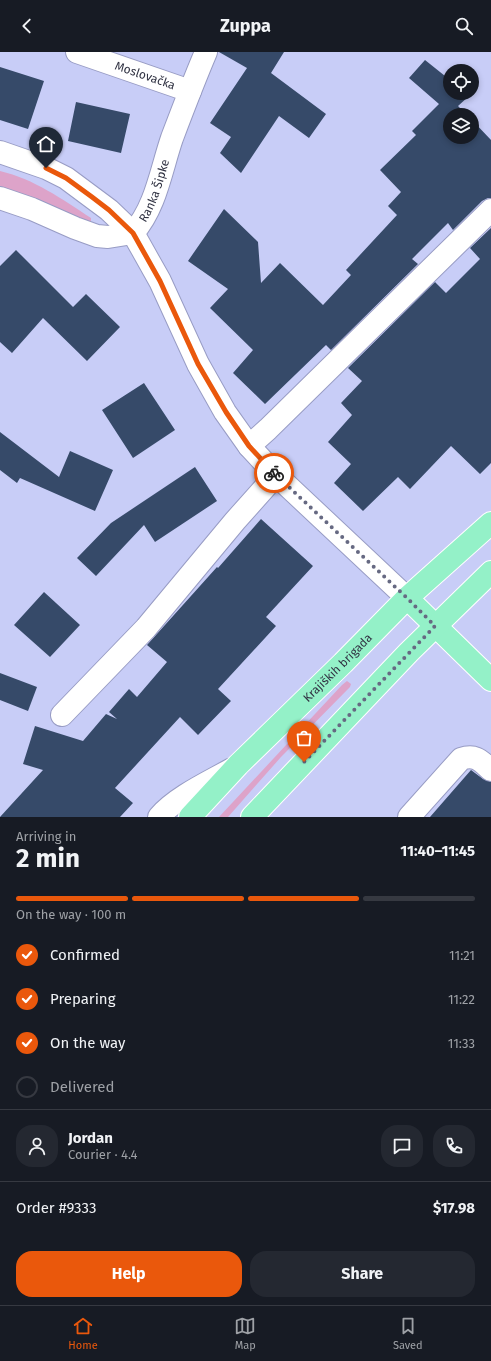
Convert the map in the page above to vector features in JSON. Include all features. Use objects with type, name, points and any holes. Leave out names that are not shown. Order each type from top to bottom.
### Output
[{"type":"main road","name":"Krajiških brigada","points":[[190,817],[238,765],[343,663],[407,598],[491,523]]},
{"type":"main road","points":[[252,817],[435,626],[491,572]]},
{"type":"main road","name":"Ranka Šipke","points":[[407,598],[491,680]]},
{"type":"street","name":"Moslovačka","points":[[77,52],[190,91]]},
{"type":"street","name":"Ranka Šipke","points":[[206,52],[172,139],[148,213],[133,233],[160,281],[198,364],[226,412],[249,446],[276,475],[407,598]]},
{"type":"street","points":[[0,152],[46,168],[66,178],[109,210],[133,233]]},
{"type":"street","points":[[0,198],[32,209],[97,236],[108,237],[133,233]]},
{"type":"street","points":[[249,446],[491,210]]},
{"type":"street","points":[[62,715],[146,628],[276,475]]},
{"type":"street","points":[[409,817],[461,759],[469,756],[485,765]]},
{"type":"street","points":[[159,817],[177,801],[238,765]]},
{"type":"shaded area","points":[[0,171],[24,179],[47,190],[91,218],[91,221],[84,221],[0,189]]},
{"type":"shaded area","points":[[347,681],[351,684],[350,687],[281,757],[228,817],[219,817],[342,685]]},
{"type":"building","points":[[219,52],[284,52],[271,73],[326,114],[309,138],[279,116],[241,173],[220,153],[231,137],[210,123],[247,68]]},
{"type":"building","points":[[425,60],[443,74],[443,100],[465,100],[458,106],[460,108],[443,108],[443,144],[479,144],[479,127],[491,140],[491,198],[482,201],[453,230],[448,223],[412,259],[418,264],[331,350],[326,345],[265,404],[233,373],[253,350],[210,308],[228,289],[188,261],[224,209],[258,242],[261,283],[280,263],[323,305],[351,275],[346,270],[397,215],[388,206],[401,192],[380,170],[416,135],[412,131],[439,104],[409,78]]},
{"type":"building","points":[[0,67],[44,81],[28,129],[0,120]]},
{"type":"building","points":[[76,102],[130,114],[121,153],[68,141]]},
{"type":"building","points":[[491,228],[491,463],[480,474],[451,446],[410,489],[398,477],[363,511],[334,483],[351,464],[328,442],[352,415],[341,403],[362,381],[348,368],[435,282],[446,293],[480,259],[470,248]]},
{"type":"building","points":[[16,250],[73,307],[86,294],[120,327],[87,361],[43,318],[12,353],[0,342],[0,266]]},
{"type":"building","points":[[144,383],[175,430],[133,458],[102,410]]},
{"type":"building","points":[[0,432],[59,477],[70,451],[113,470],[95,511],[20,478],[17,483],[0,470]]},
{"type":"building","points":[[195,467],[217,501],[155,542],[144,525],[96,576],[77,558],[111,523]]},
{"type":"building","points":[[261,519],[313,566],[266,617],[276,626],[218,689],[231,701],[198,735],[180,717],[115,788],[133,803],[120,817],[0,817],[43,770],[23,764],[35,726],[83,741],[106,714],[117,719],[109,712],[129,689],[137,697],[167,662],[147,645]]},
{"type":"building","points":[[44,592],[80,625],[50,657],[14,625]]},
{"type":"building","points":[[0,673],[37,687],[28,711],[0,700]]},
{"type":"building","points":[[471,770],[483,779],[491,782],[491,817],[430,817]]},
{"type":"way so far","points":[[274,473],[435,626],[304,762]]},
{"type":"route","points":[[46,168],[66,178],[92,197],[109,210],[133,233],[160,281],[198,364],[226,412],[249,446],[274,473]]}]
